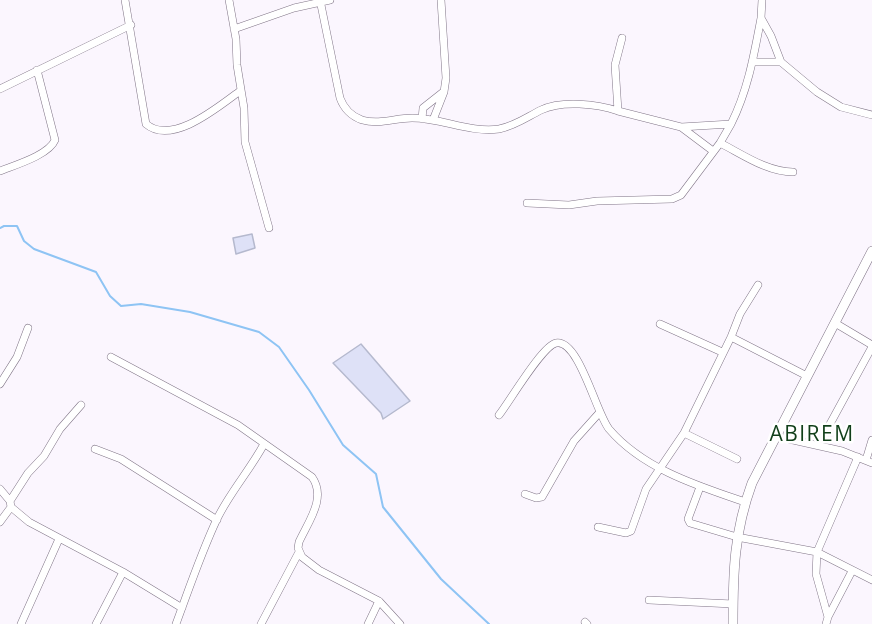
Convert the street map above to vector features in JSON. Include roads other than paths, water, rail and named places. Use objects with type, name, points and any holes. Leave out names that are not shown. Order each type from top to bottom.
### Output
[{"type":"street","points":[[125,0],[146,124],[151,128],[173,131],[204,116],[240,91]]},
{"type":"street","points":[[229,0],[244,108],[245,142],[269,228]]},
{"type":"street","points":[[234,29],[294,8],[330,0]]},
{"type":"street","points":[[433,120],[444,92],[446,63],[441,0]]},
{"type":"street","points":[[527,203],[569,205],[597,201],[672,199],[681,195],[720,143],[741,103],[761,18],[762,0]]},
{"type":"street","points":[[321,1],[339,98],[344,107],[359,119],[369,121],[422,119],[482,130],[511,126],[552,107],[583,104],[681,127],[731,124]]},
{"type":"street","points":[[761,18],[782,62],[817,92],[841,107],[872,115]]},
{"type":"street","points":[[0,89],[131,25]]},
{"type":"street","points":[[618,111],[615,65],[622,38]]},
{"type":"street","points":[[752,62],[782,62]]},
{"type":"street","points":[[0,171],[45,152],[55,140],[37,70]]},
{"type":"street","points":[[422,119],[423,108],[444,92]]},
{"type":"street","points":[[681,127],[713,151]]},
{"type":"street","points":[[720,143],[770,168],[782,172],[793,172]]},
{"type":"street","points":[[733,624],[734,555],[745,502],[752,483],[872,250]]},
{"type":"street","points":[[598,527],[626,533],[631,531],[646,489],[684,433],[740,314],[758,285]]},
{"type":"street","points":[[830,424],[872,346],[835,323]]},
{"type":"street","points":[[660,324],[722,352]]},
{"type":"street","points":[[0,384],[17,357],[28,328]]},
{"type":"street","points":[[731,337],[807,376]]},
{"type":"street","points":[[499,415],[542,354],[551,345],[564,344],[577,357],[608,428],[623,442],[660,468],[700,487],[745,502]]},
{"type":"street","points":[[111,357],[238,425],[312,477],[318,488],[317,502],[299,542],[299,552],[261,624]]},
{"type":"street","points":[[0,522],[28,473],[45,456],[60,429],[81,405]]},
{"type":"street","points":[[525,494],[536,498],[542,497],[574,441],[600,412]]},
{"type":"street","points":[[684,433],[737,459]]},
{"type":"street","points":[[775,436],[842,451],[865,460]]},
{"type":"street","points":[[827,621],[816,574],[817,552],[865,460],[872,440]]},
{"type":"street","points":[[176,624],[217,520],[264,444]]},
{"type":"street","points":[[95,449],[121,459],[217,520]]},
{"type":"street","points":[[700,487],[688,521],[737,537],[817,552],[872,580]]},
{"type":"street","points":[[0,489],[10,504],[29,522],[123,572],[182,608]]},
{"type":"street","points":[[21,624],[59,539]]},
{"type":"street","points":[[299,552],[319,570],[379,601],[400,624]]},
{"type":"street","points":[[827,621],[852,571]]},
{"type":"street","points":[[96,624],[123,572]]},
{"type":"street","points":[[649,600],[733,604]]},
{"type":"street","points":[[368,624],[379,601]]},
{"type":"waterway","points":[[0,228],[17,226],[24,241],[34,249],[96,272],[110,296],[121,306],[141,304],[190,312],[259,332],[279,347],[343,445],[376,474],[383,507],[441,579],[489,624]]},
{"type":"district","name":"ABIREM","points":[[812,435]]}]
